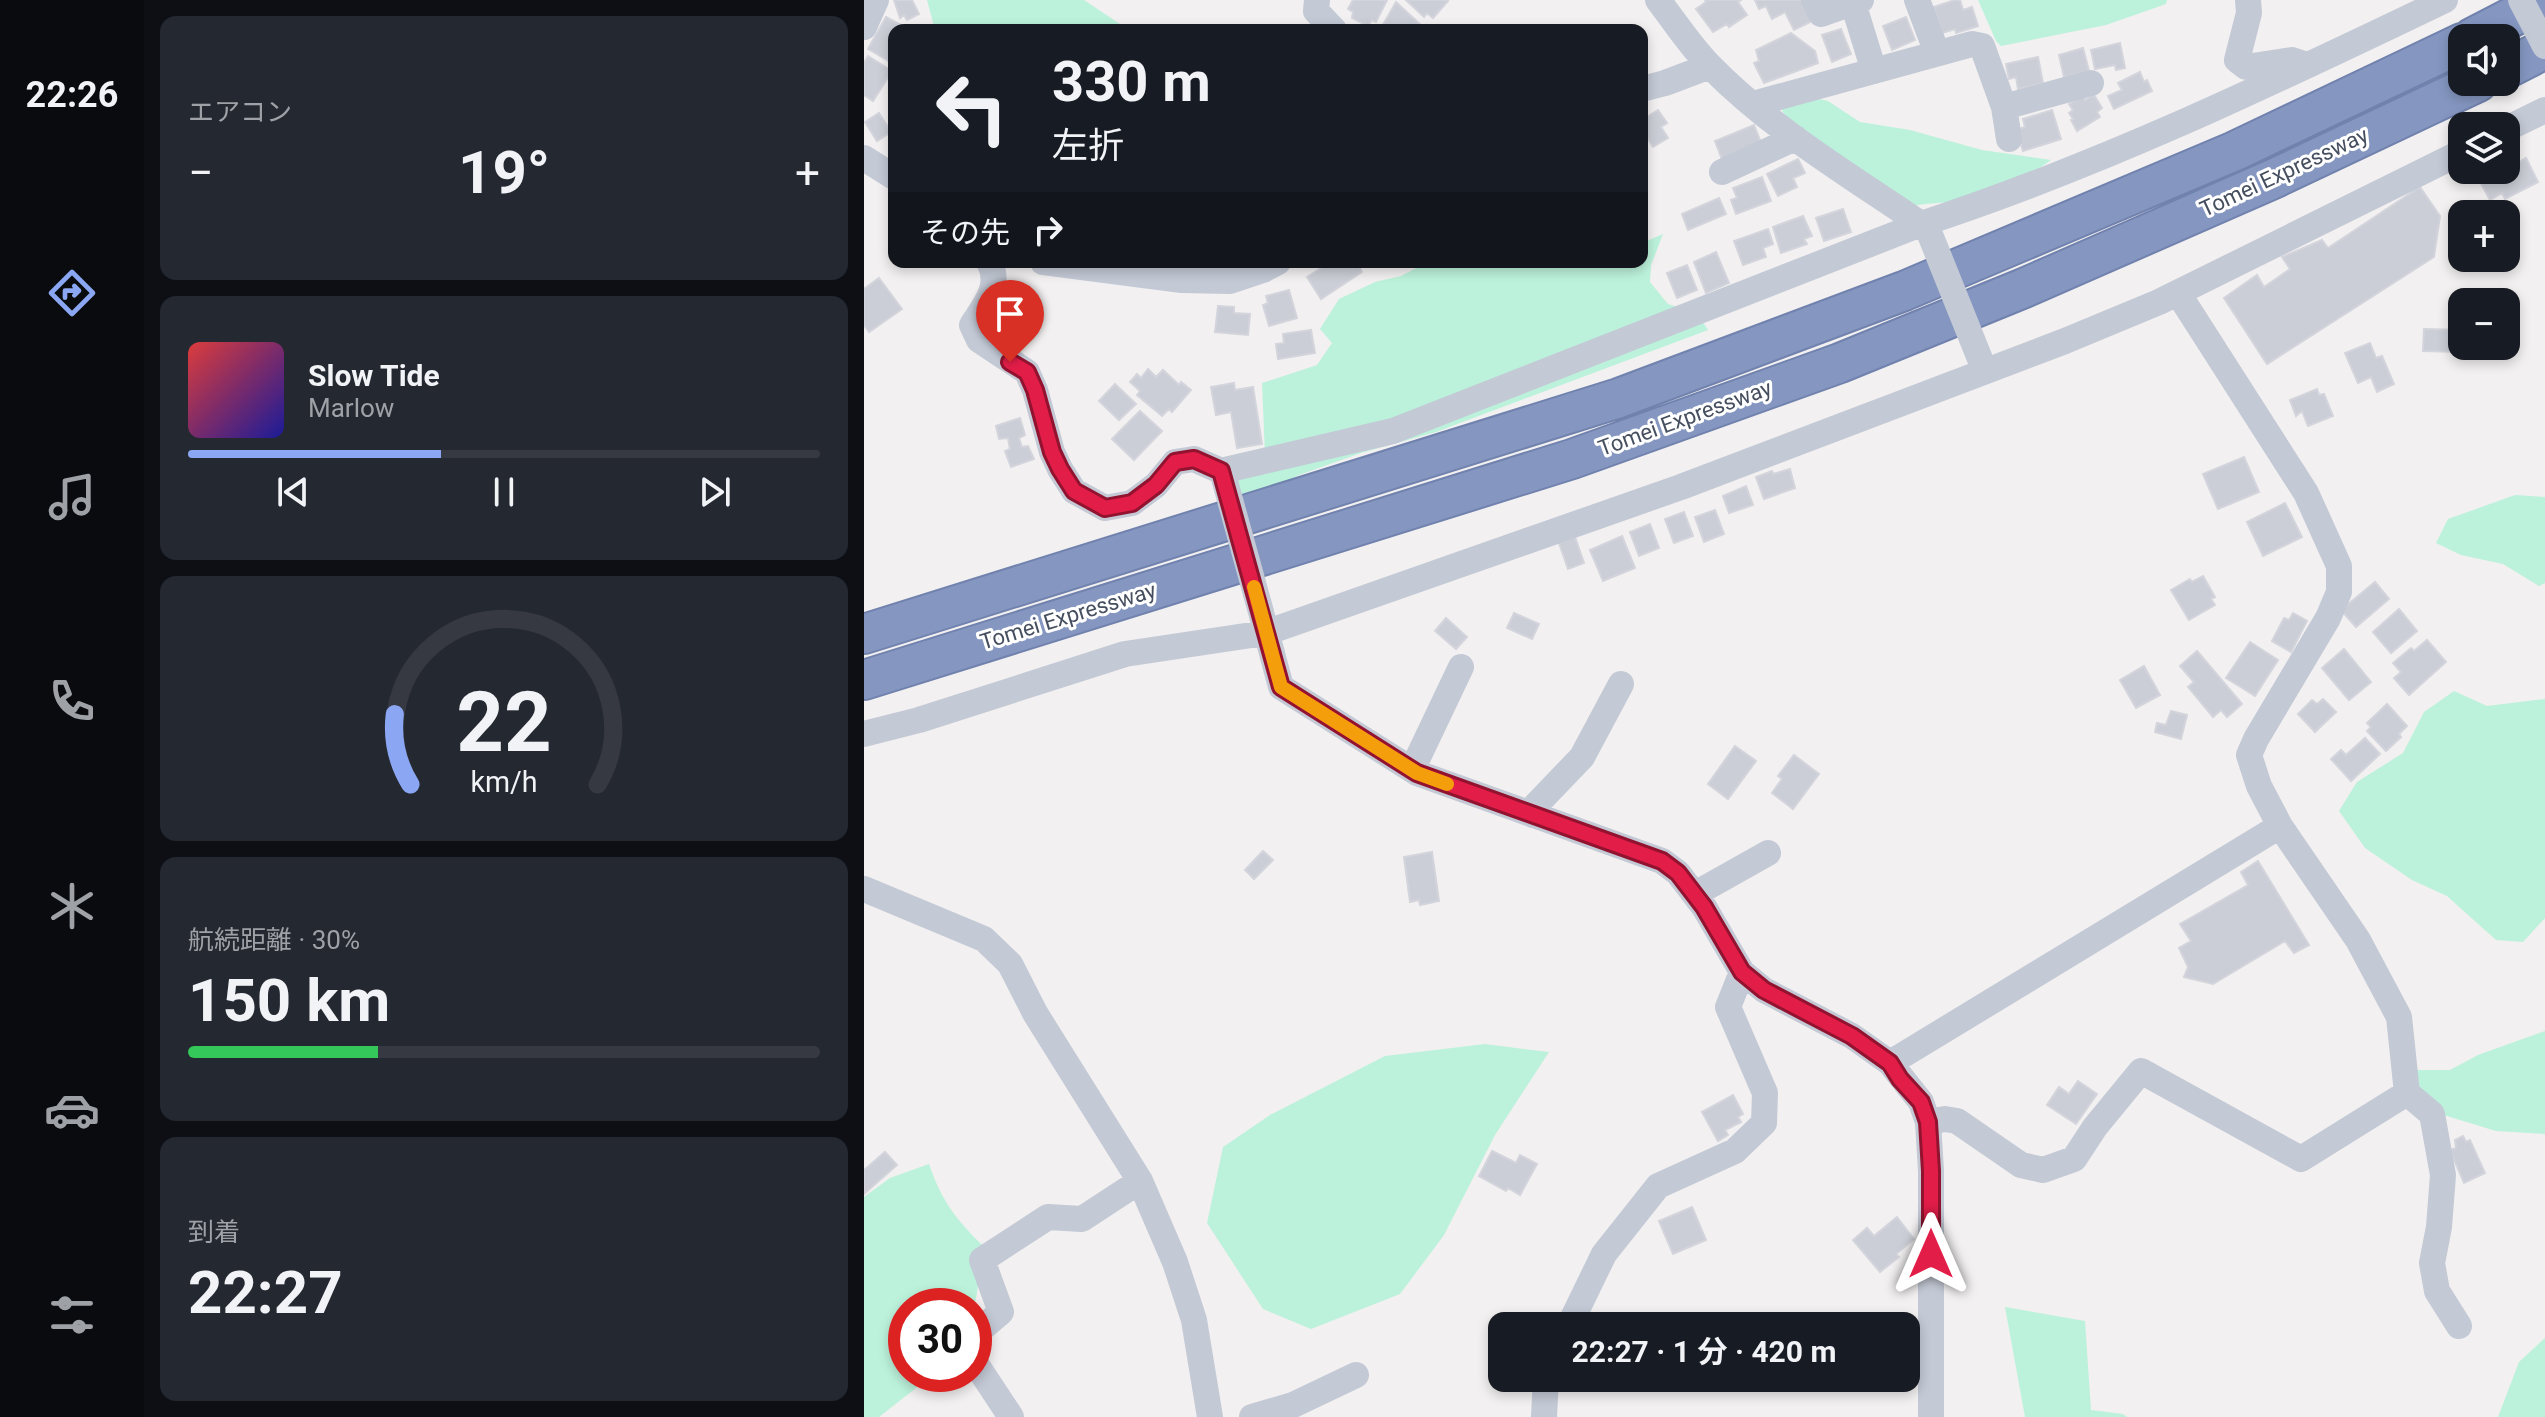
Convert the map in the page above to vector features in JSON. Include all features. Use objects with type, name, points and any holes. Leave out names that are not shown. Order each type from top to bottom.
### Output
[{"type":"highway","points":[[2499,24],[2545,0]]},
{"type":"highway","points":[[2520,61],[2545,48]]},
{"type":"highway","name":"Tomei Expressway","points":[[864,634],[1619,398],[1904,291],[2235,151],[2448,50]]},
{"type":"highway","name":"Tomei Expressway","points":[[864,680],[1572,459],[1840,363],[2024,288],[2273,179],[2448,96]]},
{"type":"street","points":[[864,27],[876,0]]},
{"type":"street","points":[[1317,0],[1316,11],[1328,24]]},
{"type":"street","points":[[1658,0],[1710,66],[1753,104],[1795,138],[1925,228],[1982,365]]},
{"type":"street","points":[[1814,0],[1821,14],[1857,1],[1874,71]]},
{"type":"street","points":[[1917,0],[1937,53]]},
{"type":"street","points":[[2248,0],[2249,13],[2237,60],[2246,67],[2292,60],[2308,66]]},
{"type":"street","points":[[992,268],[992,295],[972,325],[979,340],[1027,372],[1060,469],[1074,491],[1105,508],[1132,503],[1156,485],[1175,462],[1194,459],[1222,475],[1393,431],[1925,228],[2235,100],[2445,0]]},
{"type":"street","points":[[2521,0],[2545,48]]},
{"type":"street","points":[[1753,104],[1972,44],[1982,46],[2004,107],[2009,139]]},
{"type":"street","points":[[1648,87],[1710,66]]},
{"type":"street","points":[[2004,107],[2091,83]]},
{"type":"street","points":[[2520,122],[2545,110]]},
{"type":"street","points":[[1722,172],[1795,138]]},
{"type":"street","points":[[864,158],[888,173]]},
{"type":"street","points":[[864,734],[919,720],[1125,654],[1263,622],[1681,487],[1982,365],[2065,341],[2178,293],[2448,159]]},
{"type":"street","points":[[1089,268],[1182,280],[1230,281],[1267,268]]},
{"type":"street","points":[[2178,293],[2306,493],[2339,566],[2339,592],[2328,618],[2249,755],[2259,786],[2280,826],[2358,940],[2399,1017],[2407,1093],[2432,1114],[2443,1175],[2439,1227],[2432,1263],[2437,1291],[2459,1326]]},
{"type":"street","points":[[1222,475],[1281,687],[1412,770],[1662,861],[1678,873],[1695,894],[1742,972],[1764,990],[1852,1036],[1890,1063],[1921,1102],[1928,1122],[1931,1171],[1931,1417]]},
{"type":"street","points":[[1412,770],[1461,667]]},
{"type":"street","points":[[1533,815],[1536,805],[1582,757],[1621,684]]},
{"type":"street","points":[[1890,1063],[2280,826]]},
{"type":"street","points":[[1695,894],[1768,853]]},
{"type":"street","points":[[864,889],[984,939],[1010,964],[1035,1013],[1140,1181],[1175,1262],[1194,1320],[1210,1417]]},
{"type":"street","points":[[1576,1312],[1604,1254],[1658,1186],[1735,1151],[1764,1123],[1765,1093],[1728,1007],[1742,972]]},
{"type":"street","points":[[1928,1122],[1945,1119],[1957,1121],[2021,1165],[2043,1170],[2074,1159],[2095,1127],[2141,1071],[2301,1159],[2407,1093]]},
{"type":"street","points":[[992,1320],[1001,1312],[982,1260],[1048,1217],[1082,1219],[1140,1181]]},
{"type":"street","points":[[1252,1417],[1293,1405],[1356,1375]]},
{"type":"street","points":[[992,1388],[1011,1417]]},
{"type":"street","points":[[1544,1417],[1545,1392]]},
{"type":"green space","points":[[927,0],[1084,0],[1120,24],[933,24]]},
{"type":"green space","points":[[1978,0],[2167,0],[2166,4],[2106,25],[2001,46]]},
{"type":"green space","points":[[1802,95],[1828,101],[1860,122],[1910,130],[1982,150],[2051,160],[2016,184],[1993,195],[1911,206],[1793,127],[1778,104]]},
{"type":"green space","points":[[1663,234],[1651,265],[1650,282],[1668,304],[1697,313],[1708,330],[1436,432],[1361,453],[1299,475],[1250,499],[1237,491],[1231,476],[1265,455],[1262,383],[1317,365],[1332,343],[1320,329],[1339,299],[1375,282],[1401,276],[1416,268],[1648,268],[1648,240]]},
{"type":"green space","points":[[2515,495],[2545,497],[2545,583],[2539,586],[2503,564],[2461,555],[2436,543],[2448,519]]},
{"type":"green space","points":[[2454,691],[2487,706],[2545,699],[2545,918],[2523,942],[2496,940],[2447,896],[2412,880],[2365,848],[2339,811],[2357,782],[2403,753],[2424,712]]},
{"type":"green space","points":[[2545,1031],[2545,1134],[2496,1131],[2427,1110],[2412,1070],[2450,1070],[2478,1055]]},
{"type":"green space","points":[[1485,1044],[1549,1052],[1495,1135],[1444,1235],[1400,1294],[1311,1329],[1263,1309],[1207,1223],[1223,1147],[1270,1115],[1385,1056]]},
{"type":"green space","points":[[929,1164],[951,1209],[984,1247],[978,1288],[888,1288],[888,1392],[911,1392],[879,1417],[864,1417],[864,1197],[890,1178]]},
{"type":"green space","points":[[2005,1307],[2085,1321],[2091,1410],[2127,1417],[2025,1417]]},
{"type":"green space","points":[[2545,1338],[2545,1417],[2498,1417],[2519,1362]]},
{"type":"building","points":[[894,0],[912,0],[919,14],[907,20],[904,15],[900,18]]},
{"type":"building","points":[[1353,0],[1387,0],[1376,22],[1372,20],[1369,24],[1352,18],[1353,12],[1348,9]]},
{"type":"building","points":[[1406,0],[1448,1],[1433,18],[1427,13],[1424,17]]},
{"type":"building","points":[[1705,0],[1741,0],[1738,2],[1747,15],[1729,27],[1727,24],[1713,32],[1696,9]]},
{"type":"building","points":[[1755,0],[1804,0],[1814,20],[1794,30],[1785,12],[1772,19],[1766,6],[1759,9]]},
{"type":"building","points":[[1960,0],[1963,10],[1972,7],[1978,26],[1956,33],[1955,29],[1942,33],[1934,7]]},
{"type":"building","points":[[1396,2],[1420,24],[1383,24]]},
{"type":"building","points":[[886,17],[899,24],[888,24],[888,61],[868,49]]},
{"type":"building","points":[[1906,17],[1915,40],[1892,50],[1883,26]]},
{"type":"building","points":[[1841,29],[1851,54],[1832,62],[1822,35]]},
{"type":"building","points":[[1791,33],[1815,51],[1818,63],[1764,83],[1754,63],[1759,61],[1756,50]]},
{"type":"building","points":[[2120,43],[2125,68],[2116,70],[2115,65],[2095,69],[2091,50]]},
{"type":"building","points":[[2083,48],[2089,71],[2064,77],[2059,55]]},
{"type":"building","points":[[868,56],[888,68],[888,77],[873,101],[864,95],[864,63]]},
{"type":"building","points":[[2038,57],[2043,83],[2018,89],[2016,77],[2009,79],[2006,64]]},
{"type":"building","points":[[2140,72],[2152,91],[2114,109],[2108,96],[2122,90],[2118,83]]},
{"type":"building","points":[[2094,95],[2102,108],[2097,112],[2100,117],[2077,131],[2071,120],[2069,113],[2073,110],[2069,104],[2083,96],[2085,100]]},
{"type":"building","points":[[1658,110],[1667,123],[1661,127],[1668,138],[1653,147],[1648,139],[1648,116]]},
{"type":"building","points":[[2052,110],[2061,139],[2023,151],[2016,130],[2025,127],[2023,119]]},
{"type":"building","points":[[879,113],[888,127],[888,134],[877,141],[865,122]]},
{"type":"building","points":[[1754,125],[1762,145],[1723,162],[1715,141]]},
{"type":"building","points":[[2526,158],[2538,182],[2505,199],[2502,193],[2490,200],[2481,184],[2520,184],[2520,162]]},
{"type":"building","points":[[1798,159],[1805,173],[1793,178],[1797,187],[1778,196],[1767,174]]},
{"type":"building","points":[[1762,177],[1771,201],[1736,214],[1731,200],[1737,198],[1733,188]]},
{"type":"building","points":[[2420,187],[2440,216],[2434,257],[2267,364],[2224,298],[2257,275],[2264,287],[2290,269],[2282,257],[2322,240],[2328,248]]},
{"type":"building","points":[[1719,198],[1726,214],[1688,230],[1682,214]]},
{"type":"building","points":[[1843,209],[1851,232],[1824,241],[1816,218]]},
{"type":"building","points":[[1803,216],[1812,236],[1804,239],[1807,244],[1781,253],[1773,227]]},
{"type":"building","points":[[1768,229],[1773,244],[1763,248],[1766,257],[1743,265],[1734,241]]},
{"type":"building","points":[[1716,252],[1729,283],[1706,293],[1694,262]]},
{"type":"building","points":[[1687,265],[1697,290],[1677,298],[1667,273]]},
{"type":"building","points":[[1321,268],[1360,268],[1362,272],[1321,299],[1307,277]]},
{"type":"building","points":[[879,278],[902,309],[869,332],[864,325],[864,289]]},
{"type":"building","points":[[1289,290],[1297,318],[1269,326],[1263,305],[1268,303],[1266,296]]},
{"type":"building","points":[[1218,306],[1234,307],[1234,313],[1250,314],[1248,335],[1215,332]]},
{"type":"building","points":[[2424,329],[2448,330],[2448,352],[2423,351]]},
{"type":"building","points":[[1311,330],[1315,353],[1278,359],[1276,344],[1284,343],[1283,334]]},
{"type":"building","points":[[2370,343],[2376,358],[2382,356],[2394,384],[2377,392],[2371,377],[2358,383],[2345,353]]},
{"type":"building","points":[[1148,369],[1156,377],[1163,370],[1179,385],[1181,382],[1191,390],[1172,412],[1169,409],[1162,416],[1137,395],[1140,391],[1130,382],[1137,374],[1141,378]]},
{"type":"building","points":[[1234,383],[1235,390],[1253,387],[1262,444],[1237,448],[1231,412],[1216,415],[1211,387]]},
{"type":"building","points":[[1115,384],[1136,404],[1119,420],[1099,401]]},
{"type":"building","points":[[2317,389],[2319,395],[2324,394],[2333,416],[2308,426],[2302,411],[2296,416],[2290,400]]},
{"type":"building","points":[[1140,411],[1162,431],[1134,460],[1112,439]]},
{"type":"building","points":[[1020,418],[1025,435],[1019,438],[1022,447],[1028,446],[1034,459],[1011,467],[1005,451],[1010,449],[1008,438],[999,439],[996,426]]},
{"type":"building","points":[[2244,457],[2259,492],[2218,509],[2203,474]]},
{"type":"building","points":[[1790,469],[1795,488],[1764,499],[1756,477]]},
{"type":"building","points":[[1746,486],[1753,505],[1729,513],[1723,496]]},
{"type":"building","points":[[2285,503],[2302,537],[2263,556],[2247,522]]},
{"type":"building","points":[[1715,510],[1724,534],[1704,542],[1695,517]]},
{"type":"building","points":[[1684,512],[1693,536],[1674,543],[1665,519]]},
{"type":"building","points":[[1650,524],[1659,548],[1639,556],[1630,532]]},
{"type":"building","points":[[1622,536],[1635,568],[1603,581],[1590,550]]},
{"type":"building","points":[[1575,537],[1584,563],[1568,569],[1559,543]]},
{"type":"building","points":[[2203,576],[2215,597],[2211,599],[2215,605],[2189,620],[2171,590],[2190,579],[2192,582]]},
{"type":"building","points":[[2375,582],[2389,599],[2356,627],[2341,610]]},
{"type":"building","points":[[2399,609],[2417,631],[2391,653],[2373,632]]},
{"type":"building","points":[[1514,613],[1539,624],[1532,639],[1507,628]]},
{"type":"building","points":[[2293,613],[2307,621],[2291,652],[2272,641],[2284,618],[2289,620]]},
{"type":"building","points":[[1446,618],[1467,637],[1456,649],[1435,631]]},
{"type":"building","points":[[2427,640],[2446,662],[2409,695],[2394,678],[2401,672],[2393,663]]},
{"type":"building","points":[[2250,642],[2278,660],[2255,696],[2226,678]]},
{"type":"building","points":[[2344,649],[2371,682],[2349,700],[2322,668]]},
{"type":"building","points":[[2197,651],[2242,704],[2227,717],[2221,710],[2213,717],[2188,687],[2194,682],[2180,666]]},
{"type":"building","points":[[2144,666],[2160,695],[2136,708],[2120,680]]},
{"type":"building","points":[[2323,699],[2336,712],[2315,732],[2298,714],[2312,700],[2317,704]]},
{"type":"building","points":[[2387,704],[2407,726],[2399,734],[2401,737],[2386,751],[2367,731],[2371,727],[2367,723]]},
{"type":"building","points":[[2171,711],[2187,715],[2181,739],[2155,732],[2157,723],[2166,725]]},
{"type":"building","points":[[2365,738],[2380,754],[2351,781],[2331,759],[2341,750],[2346,755]]},
{"type":"building","points":[[1735,746],[1756,761],[1728,799],[1708,784]]},
{"type":"building","points":[[1794,755],[1819,774],[1793,809],[1772,793],[1782,779],[1778,776]]},
{"type":"building","points":[[1263,851],[1273,860],[1254,879],[1245,870]]},
{"type":"building","points":[[1432,852],[1439,901],[1420,905],[1419,900],[1410,902],[1404,857]]},
{"type":"building","points":[[2258,861],[2309,945],[2294,953],[2285,941],[2213,984],[2184,977],[2188,967],[2179,948],[2191,941],[2180,924],[2248,885],[2241,872]]},
{"type":"building","points":[[2078,1081],[2097,1094],[2076,1124],[2047,1105],[2059,1087],[2069,1094]]},
{"type":"building","points":[[1733,1095],[1743,1114],[1738,1117],[1741,1122],[1725,1130],[1728,1135],[1718,1141],[1702,1112]]},
{"type":"building","points":[[2463,1136],[2466,1142],[2470,1140],[2485,1173],[2464,1183],[2450,1150],[2456,1148],[2455,1140]]},
{"type":"building","points":[[1492,1151],[1516,1163],[1520,1155],[1537,1164],[1520,1195],[1479,1176]]},
{"type":"building","points":[[885,1152],[897,1165],[864,1194],[864,1170]]},
{"type":"building","points":[[1692,1207],[1706,1240],[1673,1254],[1659,1221]]},
{"type":"building","points":[[1897,1217],[1914,1239],[1896,1254],[1899,1257],[1880,1272],[1853,1240],[1867,1228],[1874,1236]]},
{"type":"slow traffic","points":[[1254,587],[1281,687],[1417,773],[1447,784]]},
{"type":"route","points":[[1010,362],[1027,372],[1052,452],[1074,491],[1105,508],[1132,503],[1156,485],[1175,462],[1194,459],[1221,471],[1281,687],[1417,773],[1662,861],[1678,873],[1704,907],[1742,972],[1764,990],[1852,1036],[1890,1063],[1921,1102],[1928,1122],[1931,1254]]}]
